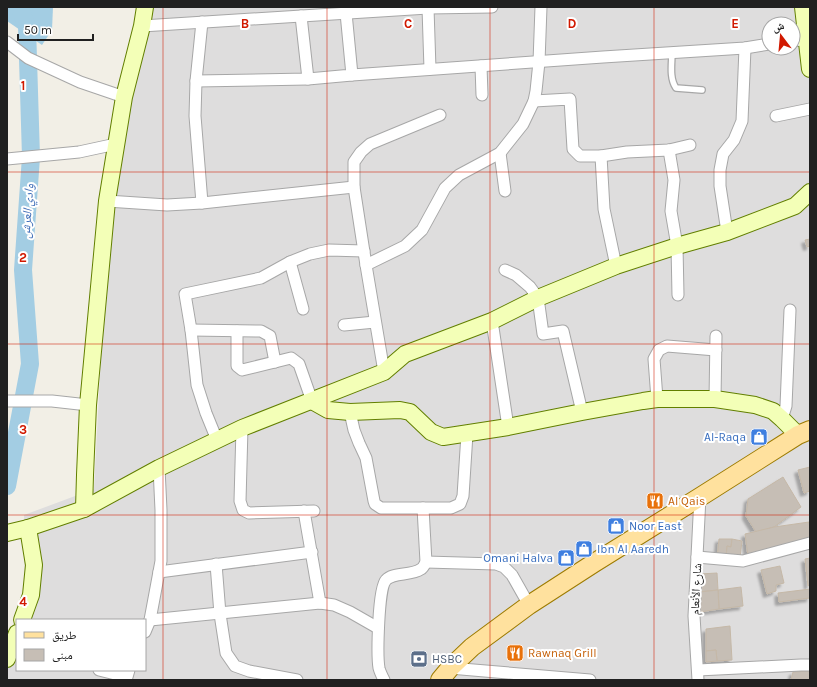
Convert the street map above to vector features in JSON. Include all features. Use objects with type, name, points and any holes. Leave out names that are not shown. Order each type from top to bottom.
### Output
[{"type":"main road","points":[[445,674],[472,647],[529,606],[594,563],[804,432]]},
{"type":"street","points":[[84,509],[84,475],[88,405],[107,201],[124,97],[142,26],[144,7]]},
{"type":"street","points":[[142,26],[428,8],[492,7]]},
{"type":"street","points":[[366,265],[405,246],[422,230],[445,188],[459,175],[500,154],[523,124],[534,101],[536,91],[539,62],[541,7]]},
{"type":"street","points":[[801,29],[803,7]]},
{"type":"street","points":[[428,8],[430,69]]},
{"type":"street","points":[[346,14],[352,75]]},
{"type":"street","points":[[301,16],[308,79]]},
{"type":"street","points":[[202,22],[196,81],[195,116],[202,203]]},
{"type":"street","points":[[7,42],[28,58],[80,82],[124,97]]},
{"type":"street","points":[[801,43],[810,70]]},
{"type":"street","points":[[196,81],[308,79],[430,69],[745,48],[761,45]]},
{"type":"street","points":[[727,232],[720,186],[720,170],[723,154],[734,140],[742,121],[745,48]]},
{"type":"street","points":[[480,66],[482,95]]},
{"type":"street","points":[[534,101],[570,99],[573,149],[580,156],[600,156],[627,152],[669,150],[690,145]]},
{"type":"street","points":[[776,116],[810,109]]},
{"type":"street","points":[[384,372],[354,187],[354,162],[361,152],[370,144],[440,115]]},
{"type":"street","points":[[7,159],[79,152],[116,144]]},
{"type":"street","points":[[669,150],[674,180],[671,211],[677,246],[678,295]]},
{"type":"street","points":[[500,154],[505,191]]},
{"type":"street","points":[[600,156],[604,209],[616,266]]},
{"type":"street","points":[[107,201],[167,205],[202,203],[354,187]]},
{"type":"street","points":[[7,533],[28,528],[84,509],[159,468],[242,428],[384,372],[406,354],[492,321],[538,298],[616,266],[677,246],[727,232],[795,206],[810,192]]},
{"type":"street","points":[[217,440],[197,385],[191,330],[185,294],[261,278],[290,262],[310,254],[329,250],[364,251]]},
{"type":"street","points":[[290,262],[303,309]]},
{"type":"street","points":[[505,270],[516,275],[530,287],[538,298],[544,334],[563,331],[582,412]]},
{"type":"street","points":[[782,419],[786,406],[790,310]]},
{"type":"street","points":[[492,321],[508,427]]},
{"type":"street","points":[[344,325],[375,322]]},
{"type":"street","points":[[191,330],[261,331],[270,336],[275,362]]},
{"type":"street","points":[[237,331],[237,366],[242,370],[291,358],[299,364],[312,401],[328,410],[350,412],[400,410],[410,412],[431,432],[443,437],[508,427],[657,399],[715,399],[755,405],[773,411],[782,419],[804,432]]},
{"type":"street","points":[[715,399],[716,336]]},
{"type":"street","points":[[657,399],[654,359],[659,350],[667,346],[716,350]]},
{"type":"street","points":[[7,401],[52,401],[88,405]]},
{"type":"street","points":[[350,412],[354,430],[366,458],[374,501],[375,504],[381,508],[451,508],[460,504],[463,496],[467,434]]},
{"type":"street","points":[[242,428],[240,501],[242,510],[249,513],[309,511],[312,552],[320,603]]},
{"type":"street","points":[[146,630],[150,620],[161,561],[159,468]]},
{"type":"street","name":"شارع الأنعام","points":[[698,675],[694,616],[700,497]]},
{"type":"street","points":[[384,680],[379,668],[378,652],[378,628],[382,589],[386,580],[393,576],[413,573],[422,569],[426,562],[423,508]]},
{"type":"street","points":[[22,619],[31,595],[34,565],[28,528]]},
{"type":"street","points":[[697,557],[743,561],[810,543]]},
{"type":"street","points":[[159,572],[312,552]]},
{"type":"street","points":[[426,562],[496,564],[504,567],[512,575],[529,606]]},
{"type":"street","points":[[216,564],[220,614],[226,653],[235,666],[249,671],[293,678],[297,680]]},
{"type":"street","points":[[150,620],[320,603],[334,605],[350,612],[378,628]]},
{"type":"street","points":[[12,653],[16,637]]},
{"type":"street","points":[[698,675],[810,665]]},
{"type":"street","points":[[103,671],[127,676]]},
{"type":"street","points":[[445,674],[590,680]]},
{"type":"lane","points":[[672,52],[672,76],[673,83],[676,88],[702,90]]},
{"type":"shaded area","points":[[149,7],[810,7],[810,680],[7,680],[7,642],[25,594],[24,515],[94,489],[108,222]]},
{"type":"water","points":[[7,7],[53,7],[52,30],[42,45],[7,21]]},
{"type":"building","points":[[810,239],[810,246],[807,247],[805,240]]},
{"type":"building","points":[[810,467],[810,491],[804,493],[798,470]]},
{"type":"building","points":[[783,477],[801,507],[774,527],[756,532],[746,516],[748,499]]},
{"type":"building","points":[[809,522],[810,542],[748,556],[745,534],[774,527]]},
{"type":"building","points":[[719,539],[732,539],[731,547],[727,546],[726,558],[717,558]]},
{"type":"building","points":[[732,539],[742,541],[740,558],[726,558],[727,546],[731,547]]},
{"type":"building","points":[[810,558],[810,585],[808,586],[805,559]]},
{"type":"building","points":[[780,566],[784,583],[776,585],[776,591],[767,594],[761,570]]},
{"type":"building","points":[[717,573],[718,590],[699,592],[699,574]]},
{"type":"building","points":[[741,587],[743,606],[719,609],[718,590]]},
{"type":"building","points":[[810,589],[810,598],[779,602],[778,593]]},
{"type":"building","points":[[718,590],[719,609],[700,612],[699,592]]},
{"type":"building","points":[[730,626],[732,660],[717,661],[716,650],[706,651],[706,629]]},
{"type":"building","points":[[716,650],[717,661],[706,662],[706,651]]},
{"type":"building","points":[[810,671],[810,680],[791,680],[793,672]]},
{"type":"waterway","name":"وادي العرش","points":[[7,486],[30,364],[23,270],[31,157],[27,26],[19,7]]},
{"type":"place","name":"Al-Raqa","points":[[759,437]]},
{"type":"place","name":"Al Qais","points":[[655,501]]},
{"type":"place","name":"Noor East","points":[[616,526]]},
{"type":"place","name":"Ibn Al Aaredh","points":[[584,549]]},
{"type":"place","name":"Omani Halva","points":[[566,558]]},
{"type":"place","name":"Rawnaq Grill","points":[[515,653]]},
{"type":"place","name":"HSBC","points":[[419,659]]}]
